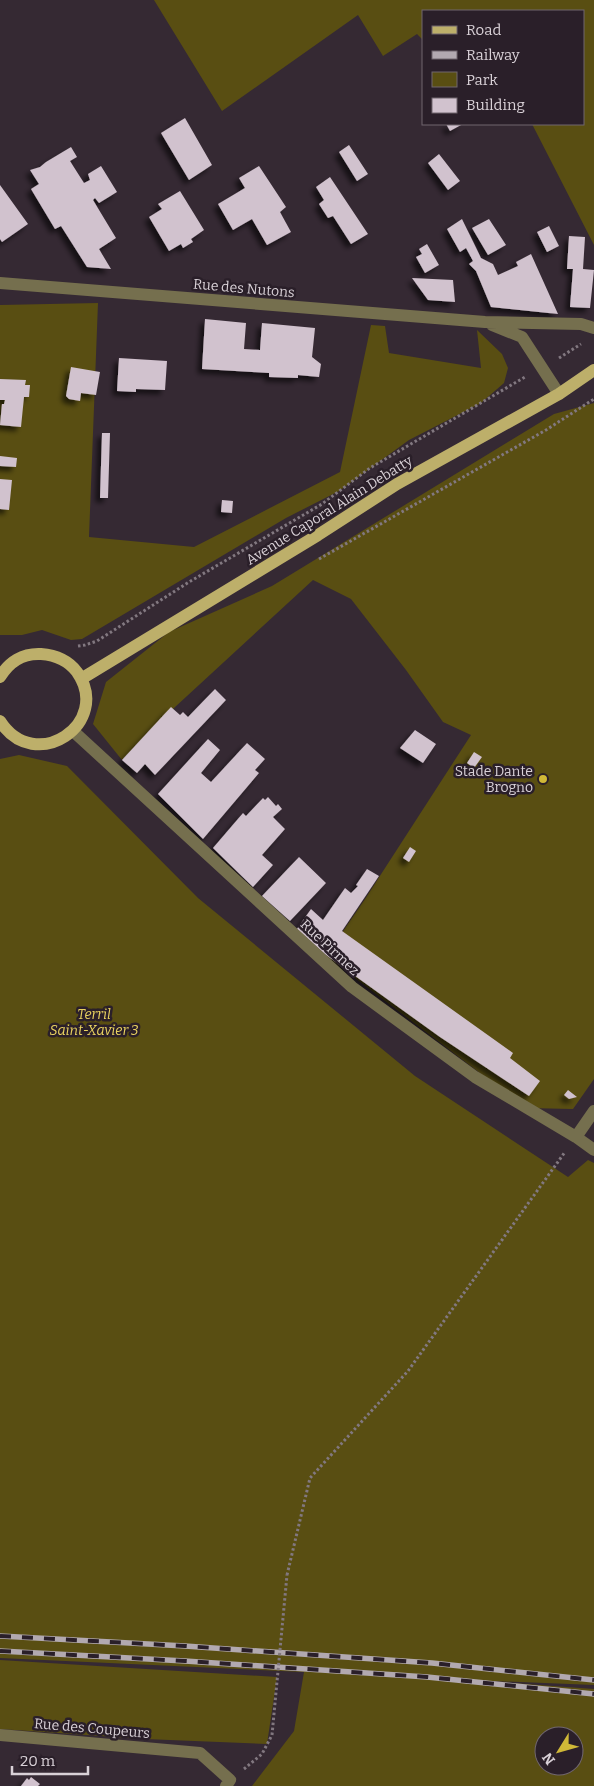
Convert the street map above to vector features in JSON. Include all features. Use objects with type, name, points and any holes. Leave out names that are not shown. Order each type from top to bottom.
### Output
[{"type":"main road","name":"Avenue Caporal Alain Debatty","points":[[81,678],[318,535],[397,484],[559,394],[594,370]]},
{"type":"main road","points":[[0,722],[12,735],[26,742],[39,745],[55,742],[74,732],[85,710],[86,694],[81,678],[72,666],[52,654],[31,654],[17,659],[2,671]]},
{"type":"street","name":"Rue des Nutons","points":[[0,283],[485,322],[581,324],[594,328]]},
{"type":"street","name":"Rue des Nutons","points":[[485,322],[522,337],[559,394]]},
{"type":"street","name":"Rue Pirmez","points":[[74,732],[352,987],[475,1077],[576,1137],[594,1150]]},
{"type":"street","points":[[576,1137],[594,1111]]},
{"type":"street","name":"Rue des Coupeurs","points":[[0,1735],[200,1753],[228,1783]]},
{"type":"path","points":[[75,646],[85,646],[97,641],[189,582],[322,504],[370,468],[587,340]]},
{"type":"path","points":[[315,562],[546,430],[594,399]]},
{"type":"path","points":[[228,1783],[262,1754],[272,1735],[287,1575],[310,1478],[408,1371],[576,1137]]},
{"type":"green space","points":[[154,0],[594,0],[594,245],[533,125],[584,125],[584,10],[422,10],[422,39],[417,34],[383,56],[358,15],[222,111]]},
{"type":"green space","points":[[98,303],[89,537],[194,547],[340,472],[371,325],[385,326],[389,353],[481,368],[477,330],[502,354],[508,368],[504,383],[481,403],[409,440],[339,491],[286,518],[82,639],[71,640],[42,630],[22,635],[0,635],[0,305]]},
{"type":"green space","points":[[594,403],[594,1079],[573,1109],[526,1108],[326,956],[471,735],[443,722],[406,670],[351,599],[313,580],[149,731],[122,760],[93,724],[106,682],[169,632],[272,586],[554,414]]},
{"type":"green space","name":"Terril Saint-Xavier 3","points":[[19,755],[67,766],[198,898],[415,1076],[568,1177],[588,1160],[594,1163],[594,1685],[468,1680],[594,1689],[594,1786],[252,1786],[294,1731],[304,1672],[0,1658],[0,759]]},
{"type":"green space","points":[[0,1660],[277,1677],[267,1744],[145,1739],[0,1729]]},
{"type":"building","points":[[185,118],[212,165],[189,180],[161,133]]},
{"type":"building","points":[[447,125],[461,125],[450,131]]},
{"type":"building","points":[[349,145],[368,174],[357,181],[339,152]]},
{"type":"building","points":[[71,147],[77,157],[70,161],[84,183],[90,180],[88,174],[101,166],[117,192],[99,203],[95,198],[93,200],[116,238],[99,249],[111,269],[87,267],[61,226],[55,229],[31,189],[39,184],[30,170],[40,167]]},
{"type":"building","points":[[439,154],[460,181],[448,190],[428,163]]},
{"type":"building","points":[[259,166],[286,207],[280,212],[291,232],[267,245],[252,219],[233,230],[218,204],[245,188],[239,178]]},
{"type":"building","points":[[330,177],[368,234],[351,244],[333,216],[328,218],[319,204],[324,200],[316,187]]},
{"type":"building","points":[[0,185],[28,224],[2,242],[0,239]]},
{"type":"building","points":[[180,191],[204,230],[191,239],[193,242],[183,248],[181,244],[169,251],[149,217],[162,209],[158,204]]},
{"type":"building","points":[[462,219],[481,258],[493,264],[498,275],[518,266],[516,262],[531,254],[558,314],[491,307],[476,271],[469,264],[473,261],[466,248],[460,252],[447,229]]},
{"type":"building","points":[[489,219],[506,245],[488,255],[472,228]]},
{"type":"building","points":[[549,226],[559,246],[547,252],[537,232]]},
{"type":"building","points":[[569,236],[585,237],[583,269],[594,270],[590,308],[570,307],[573,269],[567,269]]},
{"type":"building","points":[[427,244],[439,265],[425,273],[416,257],[422,254],[419,249]]},
{"type":"building","points":[[412,278],[453,280],[455,302],[428,300]]},
{"type":"building","points":[[205,319],[246,323],[244,349],[260,350],[262,323],[315,328],[312,357],[321,364],[319,377],[298,375],[298,378],[269,377],[269,373],[202,369]]},
{"type":"building","points":[[119,358],[167,361],[165,390],[136,389],[136,392],[117,391]]},
{"type":"building","points":[[71,367],[100,372],[96,395],[81,393],[80,401],[69,399],[66,396]]},
{"type":"building","points":[[0,379],[26,380],[25,385],[30,385],[29,397],[24,397],[21,427],[0,425],[2,404],[4,404],[5,400],[0,400]]},
{"type":"building","points":[[102,433],[110,433],[108,498],[100,498]]},
{"type":"building","points":[[0,456],[17,458],[16,467],[0,466]]},
{"type":"building","points":[[0,479],[12,480],[9,510],[0,509]]},
{"type":"building","points":[[222,500],[233,501],[232,513],[221,512]]},
{"type":"building","points":[[215,689],[226,700],[155,775],[145,764],[137,773],[122,760],[171,707],[180,715],[183,712],[188,717]]},
{"type":"building","points":[[415,730],[436,744],[423,763],[400,748]]},
{"type":"building","points":[[208,739],[220,750],[201,773],[211,782],[247,743],[265,759],[255,770],[259,773],[203,839],[158,794]]},
{"type":"building","points":[[474,752],[482,757],[474,768],[467,763]]},
{"type":"building","points":[[268,797],[276,806],[278,804],[282,809],[273,817],[285,829],[262,855],[273,865],[253,887],[213,848],[243,813],[246,816],[263,798],[265,800]]},
{"type":"building","points":[[410,847],[416,851],[409,862],[403,858]]},
{"type":"building","points":[[299,857],[326,883],[290,921],[262,896]]},
{"type":"building","points":[[367,869],[379,876],[342,931],[513,1053],[510,1058],[540,1081],[529,1096],[440,1037],[326,955],[297,929],[311,909],[323,920],[345,888],[351,893],[358,886],[356,885]]},
{"type":"building","points":[[568,1090],[577,1097],[569,1099],[564,1095]]},
{"type":"building","points":[[31,1777],[40,1784],[38,1786],[21,1786],[27,1778],[29,1780]]},
{"type":"railway","points":[[0,1636],[185,1646],[432,1663],[594,1680]]},
{"type":"railway","points":[[0,1651],[427,1677],[594,1694]]},
{"type":"place","name":"Stade Dante Brogno","points":[[543,779]]}]
